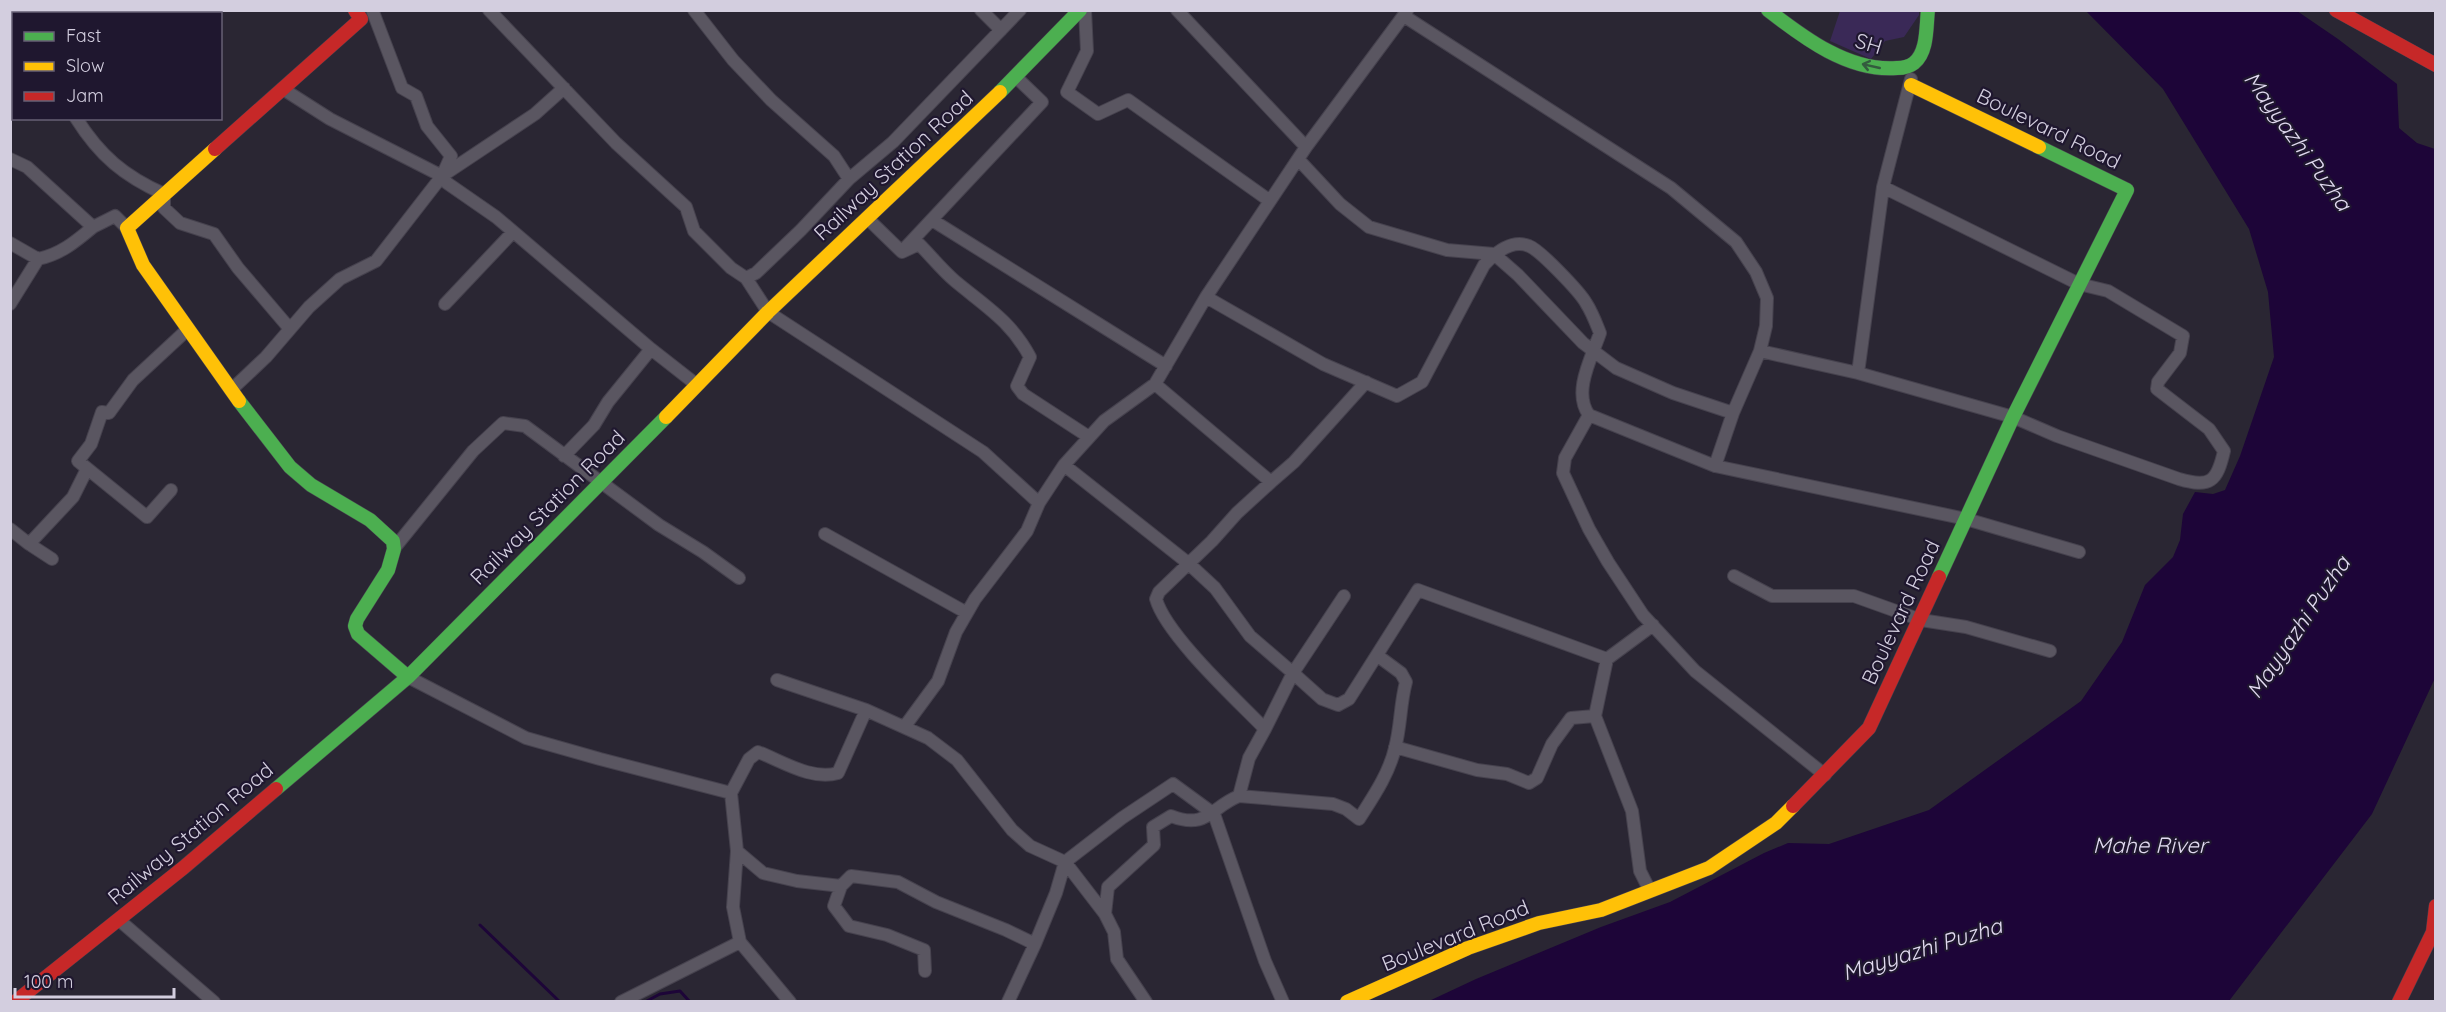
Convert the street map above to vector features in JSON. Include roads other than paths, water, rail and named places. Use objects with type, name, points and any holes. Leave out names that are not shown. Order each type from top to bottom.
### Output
[{"type":"street","points":[[489,10],[616,142],[686,207],[694,231],[731,268],[746,278],[768,312],[983,452],[1039,503]]},
{"type":"street","points":[[694,10],[733,60],[771,100],[834,156],[849,179]]},
{"type":"street","points":[[981,10],[1001,30]]},
{"type":"street","points":[[746,278],[756,273],[849,179],[893,142],[1020,10]]},
{"type":"street","name":"Railway Station Road","points":[[15,1002],[119,920],[408,677],[603,482],[768,312],[1016,76],[1080,10]]},
{"type":"street","points":[[1085,10],[1087,51],[1067,92],[1098,114],[1128,100],[1270,201]]},
{"type":"street","points":[[1177,10],[1306,147]]},
{"type":"street","name":"SH","points":[[1768,10],[1794,31],[1850,61],[1885,69],[1912,65]]},
{"type":"street","points":[[1858,373],[1883,187],[1911,85],[1912,65],[1920,55],[1928,10]]},
{"type":"street","points":[[2336,10],[2436,65]]},
{"type":"street","points":[[127,228],[366,13],[402,88],[416,96],[427,126],[451,156],[442,176],[376,261],[340,279],[309,307],[266,357],[231,390]]},
{"type":"street","points":[[904,726],[938,681],[956,632],[975,599],[1027,531],[1039,503],[1064,465],[1104,421],[1155,384],[1206,297],[1306,147],[1406,13],[1671,188],[1736,242],[1756,272],[1767,298],[1766,326],[1760,351],[1733,412],[1715,466]]},
{"type":"street","points":[[902,252],[1042,102],[1016,76]]},
{"type":"street","name":"Boulevard Road","points":[[1347,1002],[1468,948],[1539,923],[1601,910],[1709,868],[1776,822],[1869,728],[1921,620],[2013,417],[2127,190],[1911,85]]},
{"type":"street","points":[[442,176],[535,114],[564,88]]},
{"type":"street","points":[[283,89],[330,119],[442,176],[447,183],[496,217],[651,349],[697,385]]},
{"type":"street","points":[[77,120],[88,138],[125,174],[164,195]]},
{"type":"street","points":[[10,159],[27,167],[93,227]]},
{"type":"street","points":[[1298,159],[1340,204],[1369,227],[1448,250],[1494,254],[1518,275],[1582,343],[1616,368],[1644,382],[1733,412]]},
{"type":"street","points":[[1760,351],[1858,373],[2013,417],[2124,460],[2197,484],[2205,484],[2214,479],[2221,466],[2224,451],[2209,429],[2157,389],[2158,382],[2180,353],[2183,336],[2109,291],[2079,284],[1883,187]]},
{"type":"street","points":[[164,195],[164,208],[180,223],[214,234],[238,268],[290,329]]},
{"type":"street","points":[[10,243],[38,259],[55,255],[68,248],[93,227],[115,216],[127,228],[143,264],[231,390],[290,467],[311,485],[370,520],[388,535],[396,546]]},
{"type":"street","points":[[867,218],[902,252]]},
{"type":"street","points":[[932,220],[1166,366]]},
{"type":"street","points":[[445,303],[513,232]]},
{"type":"street","points":[[902,252],[919,244],[953,279],[990,308],[1019,337],[1030,357],[1017,386],[1023,394],[1089,437]]},
{"type":"street","points":[[1206,297],[1323,364],[1397,396],[1422,382],[1484,265],[1494,254],[1504,248],[1528,246],[1539,252],[1585,300],[1600,333],[1581,389],[1582,405],[1589,415],[1715,466],[1966,519],[2079,552]]},
{"type":"street","points":[[10,304],[38,259]]},
{"type":"street","points":[[171,490],[147,517],[78,461],[91,444],[102,412],[109,413],[133,380],[188,328]]},
{"type":"street","points":[[564,456],[594,425],[608,402],[651,349]]},
{"type":"street","points":[[1265,729],[1198,659],[1166,620],[1156,599],[1159,592],[1188,563],[1300,455],[1365,382]]},
{"type":"street","points":[[1155,384],[1270,482]]},
{"type":"street","points":[[1589,415],[1565,458],[1563,473],[1589,529],[1608,562],[1643,615],[1695,671],[1825,775]]},
{"type":"street","points":[[731,793],[526,738],[408,677],[358,634],[355,626],[391,564],[396,546],[473,451],[503,423],[525,426],[659,525],[739,578]]},
{"type":"street","points":[[1064,465],[1188,563],[1226,601],[1235,618],[1250,636],[1322,699],[1338,705],[1349,699],[1418,590],[1607,659]]},
{"type":"street","points":[[29,544],[73,497],[87,469]]},
{"type":"street","points":[[10,529],[52,559]]},
{"type":"street","points":[[825,534],[967,613]]},
{"type":"street","points":[[1734,576],[1772,596],[1854,596],[1921,620],[1966,627],[2050,651]]},
{"type":"street","points":[[1239,796],[1249,758],[1293,673],[1344,596]]},
{"type":"street","points":[[1650,891],[1640,871],[1632,810],[1595,716],[1607,659],[1653,625]]},
{"type":"street","points":[[1106,914],[1108,887],[1154,845],[1153,827],[1171,816],[1187,822],[1214,814],[1227,802],[1239,796],[1333,804],[1346,809],[1359,819],[1389,766],[1395,747],[1406,682],[1401,673],[1378,656]]},
{"type":"street","points":[[777,680],[866,710],[904,726],[928,738],[957,760],[1012,830],[1030,846],[1065,862],[1106,914],[1114,932],[1117,959],[1146,1002]]},
{"type":"street","points":[[790,1002],[740,942],[733,907],[737,851],[731,793],[749,759],[758,752],[815,774],[827,776],[838,773],[866,710]]},
{"type":"street","points":[[1395,747],[1477,770],[1507,774],[1528,783],[1537,778],[1552,744],[1571,718],[1595,716]]},
{"type":"street","points":[[1008,1002],[1056,893],[1065,862],[1122,818],[1173,784],[1214,814],[1264,961],[1283,1002]]},
{"type":"street","points":[[737,851],[763,873],[797,881],[841,885]]},
{"type":"street","points":[[925,971],[924,950],[887,935],[849,926],[834,906],[841,885],[851,876],[898,882],[936,902],[1035,944]]},
{"type":"street","points":[[2399,1002],[2434,933],[2436,906]]},
{"type":"street","points":[[119,920],[214,1002]]},
{"type":"street","points":[[621,1002],[740,942]]},
{"type":"water","name":"Mahe River","points":[[2086,11],[2297,11],[2397,84],[2399,128],[2417,143],[2435,149],[2435,678],[2372,814],[2229,1001],[1429,1001],[1601,927],[1670,902],[1788,843],[1829,844],[1929,810],[2081,701],[2122,642],[2145,585],[2173,557],[2180,540],[2183,514],[2195,492],[2213,494],[2225,490],[2240,456],[2274,357],[2268,292],[2249,229],[2163,89]]},
{"type":"waterway","points":[[480,925],[560,1002]]},
{"type":"waterway","points":[[645,1002],[660,994],[680,991],[690,1002]]},
{"type":"water label","name":"Mayyazhi Puzha","points":[[2298,141]]},
{"type":"water label","name":"Mayyazhi Puzha","points":[[2298,627]]},
{"type":"water label","name":"Mayyazhi Puzha","points":[[1922,949]]}]
